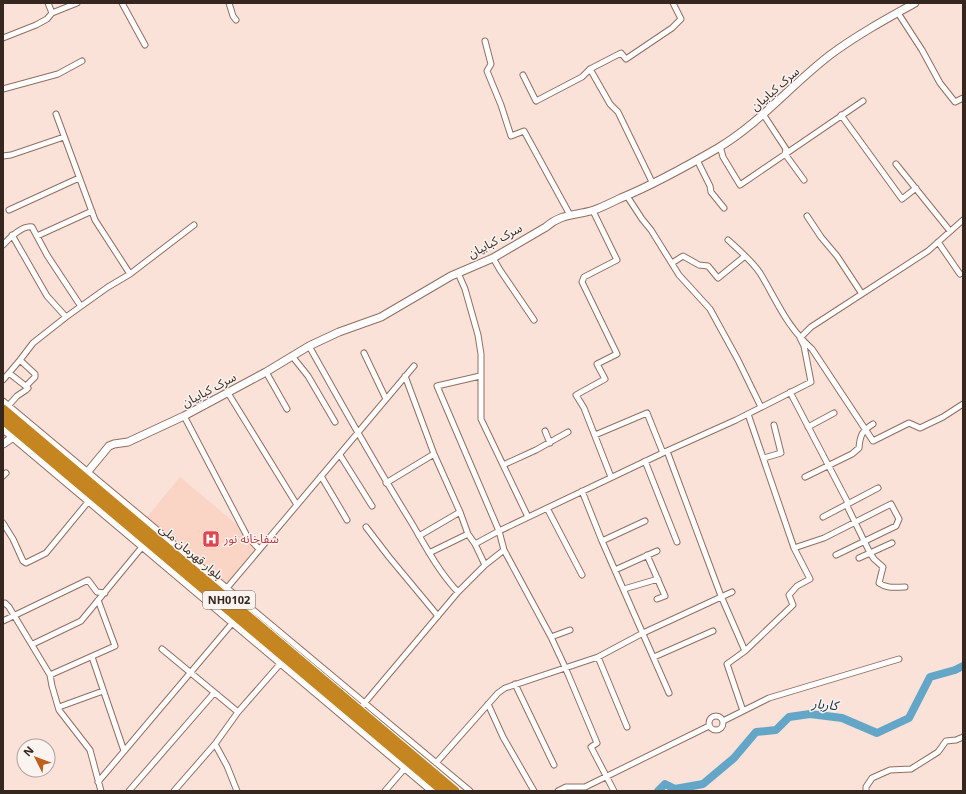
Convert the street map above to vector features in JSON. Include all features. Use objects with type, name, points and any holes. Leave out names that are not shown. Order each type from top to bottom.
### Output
[{"type":"highway","name":"بلوار قهرمان ملی","points":[[6,407],[83,478],[239,614],[359,709],[455,791]]},
{"type":"highway","name":"بلوار قهرمان ملی","points":[[3,420],[83,478]]},
{"type":"highway","name":"بلوار قهرمان ملی","points":[[359,709],[443,791]]},
{"type":"street","points":[[48,3],[52,13]]},
{"type":"street","points":[[3,38],[36,25],[52,13],[77,3]]},
{"type":"street","points":[[122,3],[146,45]]},
{"type":"street","points":[[229,3],[233,16],[236,20]]},
{"type":"street","points":[[523,75],[536,101],[582,77],[590,70],[621,53],[626,59],[672,28],[681,19],[673,3]]},
{"type":"street","name":"سرک کبابیان","points":[[83,478],[109,446],[128,442],[184,416],[266,372],[309,346],[338,332],[381,317],[458,272],[493,258],[553,221],[570,215],[593,211],[653,184],[697,160],[747,127],[830,55],[871,28],[915,3]]},
{"type":"street","points":[[898,13],[922,50],[940,83],[955,102],[963,98]]},
{"type":"street","points":[[485,41],[491,64],[487,71],[501,105],[511,136],[524,131],[570,215]]},
{"type":"street","points":[[3,89],[58,74],[82,61]]},
{"type":"street","points":[[590,70],[610,104],[618,112],[653,184]]},
{"type":"street","points":[[720,146],[723,157],[740,185],[862,101]]},
{"type":"street","points":[[56,114],[95,220],[130,274]]},
{"type":"street","points":[[762,114],[786,149],[785,154],[804,180]]},
{"type":"street","points":[[841,115],[902,198],[916,188]]},
{"type":"street","points":[[3,156],[11,155],[64,137]]},
{"type":"street","points":[[697,160],[710,186],[711,192],[724,208]]},
{"type":"street","points":[[896,164],[950,231]]},
{"type":"street","points":[[9,210],[79,178]]},
{"type":"street","points":[[627,196],[642,219],[652,230],[679,275],[710,309],[738,360],[761,407]]},
{"type":"street","points":[[37,236],[92,211]]},
{"type":"street","points":[[593,211],[617,260],[584,277],[582,282],[617,354],[597,364],[605,379],[576,395],[584,408],[611,477]]},
{"type":"street","points":[[807,216],[821,237],[837,256],[862,294]]},
{"type":"street","points":[[800,338],[811,327],[928,251],[963,220]]},
{"type":"street","points":[[3,380],[33,343],[80,305],[130,274],[194,225]]},
{"type":"street","points":[[3,245],[12,235],[31,226],[47,255],[80,305]]},
{"type":"street","points":[[12,235],[47,296],[66,317]]},
{"type":"street","points":[[476,544],[499,531],[645,461],[748,414],[811,382],[804,346],[800,338],[778,306],[759,272],[728,240]]},
{"type":"street","points":[[938,242],[960,274]]},
{"type":"street","points":[[672,263],[683,256],[699,265],[708,266],[718,278],[745,256]]},
{"type":"street","points":[[493,258],[534,320]]},
{"type":"street","points":[[458,272],[465,289],[478,335],[481,354],[481,419],[528,517]]},
{"type":"street","points":[[800,338],[812,349],[850,404],[864,430],[873,441],[878,440],[909,423],[920,428],[943,417],[963,404]]},
{"type":"street","points":[[309,346],[386,483],[429,553],[458,592]]},
{"type":"street","points":[[364,354],[386,399]]},
{"type":"street","points":[[292,356],[308,376],[335,422]]},
{"type":"street","points":[[3,401],[6,407],[27,389],[26,386],[35,376],[20,360]]},
{"type":"street","points":[[227,588],[414,366]]},
{"type":"street","points":[[266,372],[287,409]]},
{"type":"street","points":[[9,373],[26,386]]},
{"type":"street","points":[[405,376],[434,454],[460,512],[468,534],[476,544],[484,565]]},
{"type":"street","points":[[480,376],[437,386],[499,531],[504,550],[551,637],[565,667],[597,743],[591,747],[614,791]]},
{"type":"street","points":[[790,392],[848,504],[870,553],[883,567],[879,583],[890,588],[905,587]]},
{"type":"street","points":[[228,393],[297,505]]},
{"type":"street","points":[[595,435],[647,413],[665,452],[721,596],[745,651]]},
{"type":"street","points":[[808,427],[834,413]]},
{"type":"street","points":[[743,711],[727,664],[745,651],[793,605],[789,595],[797,586],[810,579],[794,548],[748,414]]},
{"type":"street","points":[[184,416],[247,536],[259,549]]},
{"type":"street","points":[[805,477],[852,454],[859,448],[860,438],[864,430],[873,424]]},
{"type":"street","points":[[764,458],[781,453],[774,425]]},
{"type":"street","points":[[3,430],[142,547],[239,614],[359,709],[436,763],[470,791]]},
{"type":"street","points":[[546,431],[550,443]]},
{"type":"street","points":[[503,465],[550,443],[568,432]]},
{"type":"street","points":[[3,444],[12,438]]},
{"type":"street","points":[[386,483],[434,454]]},
{"type":"street","points":[[340,455],[372,506]]},
{"type":"street","points":[[645,461],[677,542]]},
{"type":"street","points":[[321,476],[347,520]]},
{"type":"street","points":[[83,478],[227,588],[239,614],[280,664],[431,791]]},
{"type":"street","points":[[823,517],[878,488]]},
{"type":"street","points":[[582,491],[602,541],[669,693]]},
{"type":"street","points":[[3,523],[13,539],[23,561],[26,563],[46,553],[88,502]]},
{"type":"street","points":[[794,548],[824,538],[891,504],[899,519],[896,526],[836,555]]},
{"type":"street","points":[[547,508],[582,575]]},
{"type":"street","points":[[419,536],[460,512]]},
{"type":"street","points":[[602,541],[645,521]]},
{"type":"street","points":[[366,527],[438,616]]},
{"type":"street","points":[[429,553],[468,534]]},
{"type":"street","points":[[859,558],[892,543]]},
{"type":"street","points":[[33,644],[80,621],[142,547]]},
{"type":"street","points":[[359,709],[458,592],[484,565],[504,550]]},
{"type":"street","points":[[615,570],[657,550]]},
{"type":"street","points":[[647,555],[665,596],[657,599]]},
{"type":"street","points":[[624,589],[658,579]]},
{"type":"street","points":[[3,622],[88,580],[97,592],[105,593]]},
{"type":"street","points":[[436,763],[504,688],[598,657],[643,633],[732,592]]},
{"type":"street","points":[[50,675],[115,646],[98,600]]},
{"type":"street","points":[[3,604],[9,607],[33,644],[50,675],[59,707],[90,750],[101,791]]},
{"type":"street","points":[[98,782],[239,614]]},
{"type":"street","points":[[551,637],[570,630]]},
{"type":"street","points":[[654,657],[713,631]]},
{"type":"street","points":[[162,650],[238,712]]},
{"type":"street","points":[[92,657],[124,751]]},
{"type":"street","points":[[598,657],[627,727]]},
{"type":"street","points":[[723,721],[769,698],[899,659]]},
{"type":"street","points":[[174,791],[215,744],[238,712],[280,664]]},
{"type":"street","points":[[515,684],[554,765]]},
{"type":"street","points":[[59,707],[103,691]]},
{"type":"street","points":[[128,791],[214,693]]},
{"type":"street","points":[[488,704],[503,737],[534,791]]},
{"type":"street","points":[[709,726],[710,719],[713,716],[720,717],[723,721]]},
{"type":"street","points":[[709,726],[714,730],[719,730],[723,726],[723,721]]},
{"type":"street","points":[[558,791],[566,787],[585,787],[709,726]]},
{"type":"street","points":[[866,791],[866,787],[872,778],[890,770],[911,769],[938,752],[946,741],[956,740],[963,737]]},
{"type":"street","points":[[215,744],[227,766],[237,791]]},
{"type":"street","points":[[384,791],[404,769]]},
{"type":"shaded area","name":"شفاخانه نور","points":[[180,477],[242,529],[256,548],[226,584],[147,517]]},
{"type":"waterway","name":"کاربار","points":[[658,791],[665,784],[675,789],[703,784],[734,758],[756,732],[776,730],[789,717],[810,714],[842,718],[877,733],[909,718],[930,677],[955,670],[963,666]]},
{"type":"place","name":"شفاخانه نور","points":[[211,539]]}]
